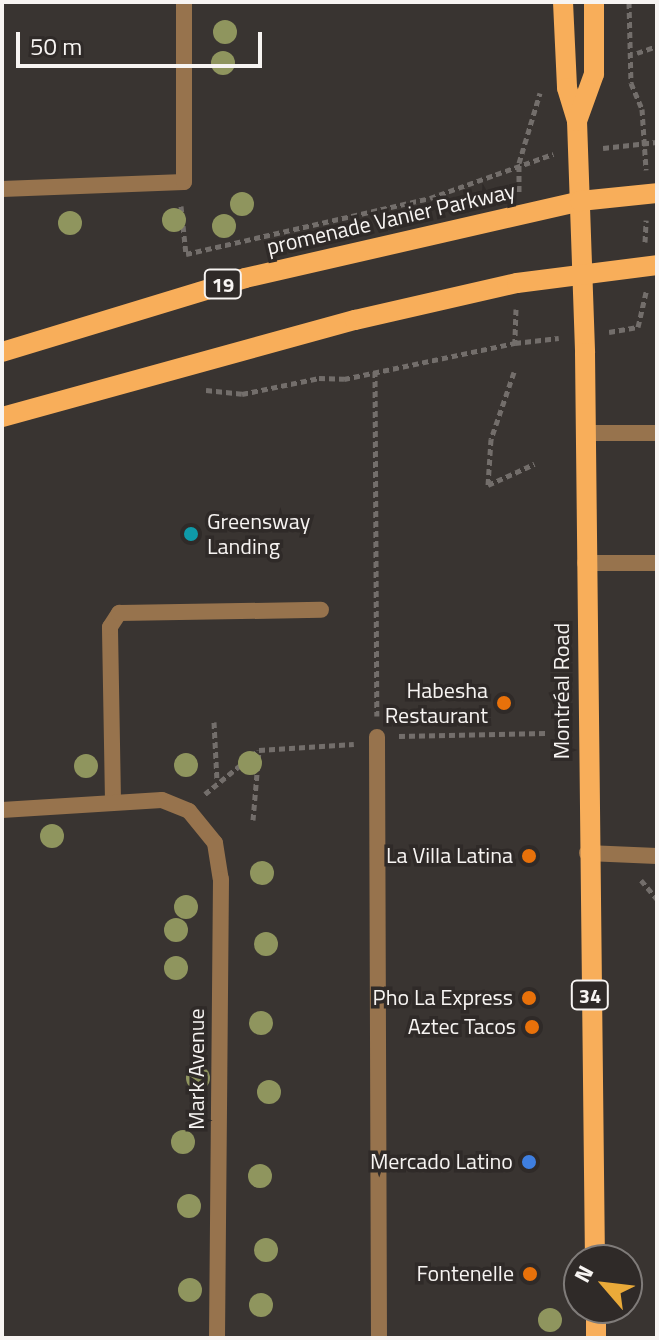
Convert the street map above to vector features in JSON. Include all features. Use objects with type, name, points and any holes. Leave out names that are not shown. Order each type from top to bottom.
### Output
[{"type":"main road","name":"Montréal Road","points":[[563,2],[567,88],[577,121],[580,201],[595,1244]]},
{"type":"main road","name":"Montréal Road","points":[[577,121],[594,74],[594,2]]},
{"type":"main road","name":"promenade Vanier Parkway","points":[[2,352],[232,281],[580,201],[651,194]]},
{"type":"main road","points":[[2,417],[355,320],[581,274],[651,266]]},
{"type":"street","points":[[2,189],[184,182],[184,2]]},
{"type":"street","points":[[584,433],[657,433]]},
{"type":"street","points":[[585,563],[657,563]]},
{"type":"street","points":[[113,801],[110,627],[119,613],[321,610]]},
{"type":"street","points":[[377,737],[379,1338]]},
{"type":"street","points":[[2,810],[162,800],[189,811]]},
{"type":"street","name":"Mark Avenue","points":[[189,811],[215,843],[221,879],[217,1338]]},
{"type":"street","points":[[587,853],[657,856]]},
{"type":"path","points":[[629,2],[631,83],[642,109],[651,194],[651,266],[645,313],[638,327],[629,329]]},
{"type":"path","points":[[637,53],[657,46]]},
{"type":"path","points":[[518,196],[519,163],[540,84]]},
{"type":"path","points":[[637,144],[657,142]]},
{"type":"path","points":[[184,182],[180,214],[186,254],[430,198],[544,155]]},
{"type":"path","points":[[198,387],[242,394],[319,378],[344,379],[515,343]]},
{"type":"path","points":[[375,371],[377,737]]},
{"type":"path","points":[[514,372],[491,439],[488,485],[534,464]]},
{"type":"path","points":[[214,722],[217,781]]},
{"type":"path","points":[[189,811],[217,781],[259,750],[346,747],[377,737],[546,733]]},
{"type":"path","points":[[253,820],[259,750]]},
{"type":"path","points":[[628,880],[644,881],[657,899]]},
{"type":"place","name":"Greensway Landing","points":[[191,534]]},
{"type":"place","name":"Habesha Restaurant","points":[[504,703]]},
{"type":"place","name":"La Villa Latina","points":[[529,856]]},
{"type":"place","name":"Pho La Express","points":[[529,998]]},
{"type":"place","name":"Aztec Tacos","points":[[532,1027]]},
{"type":"place","name":"Mercado Latino","points":[[529,1162]]},
{"type":"place","name":"Fontenelle","points":[[530,1274]]}]
